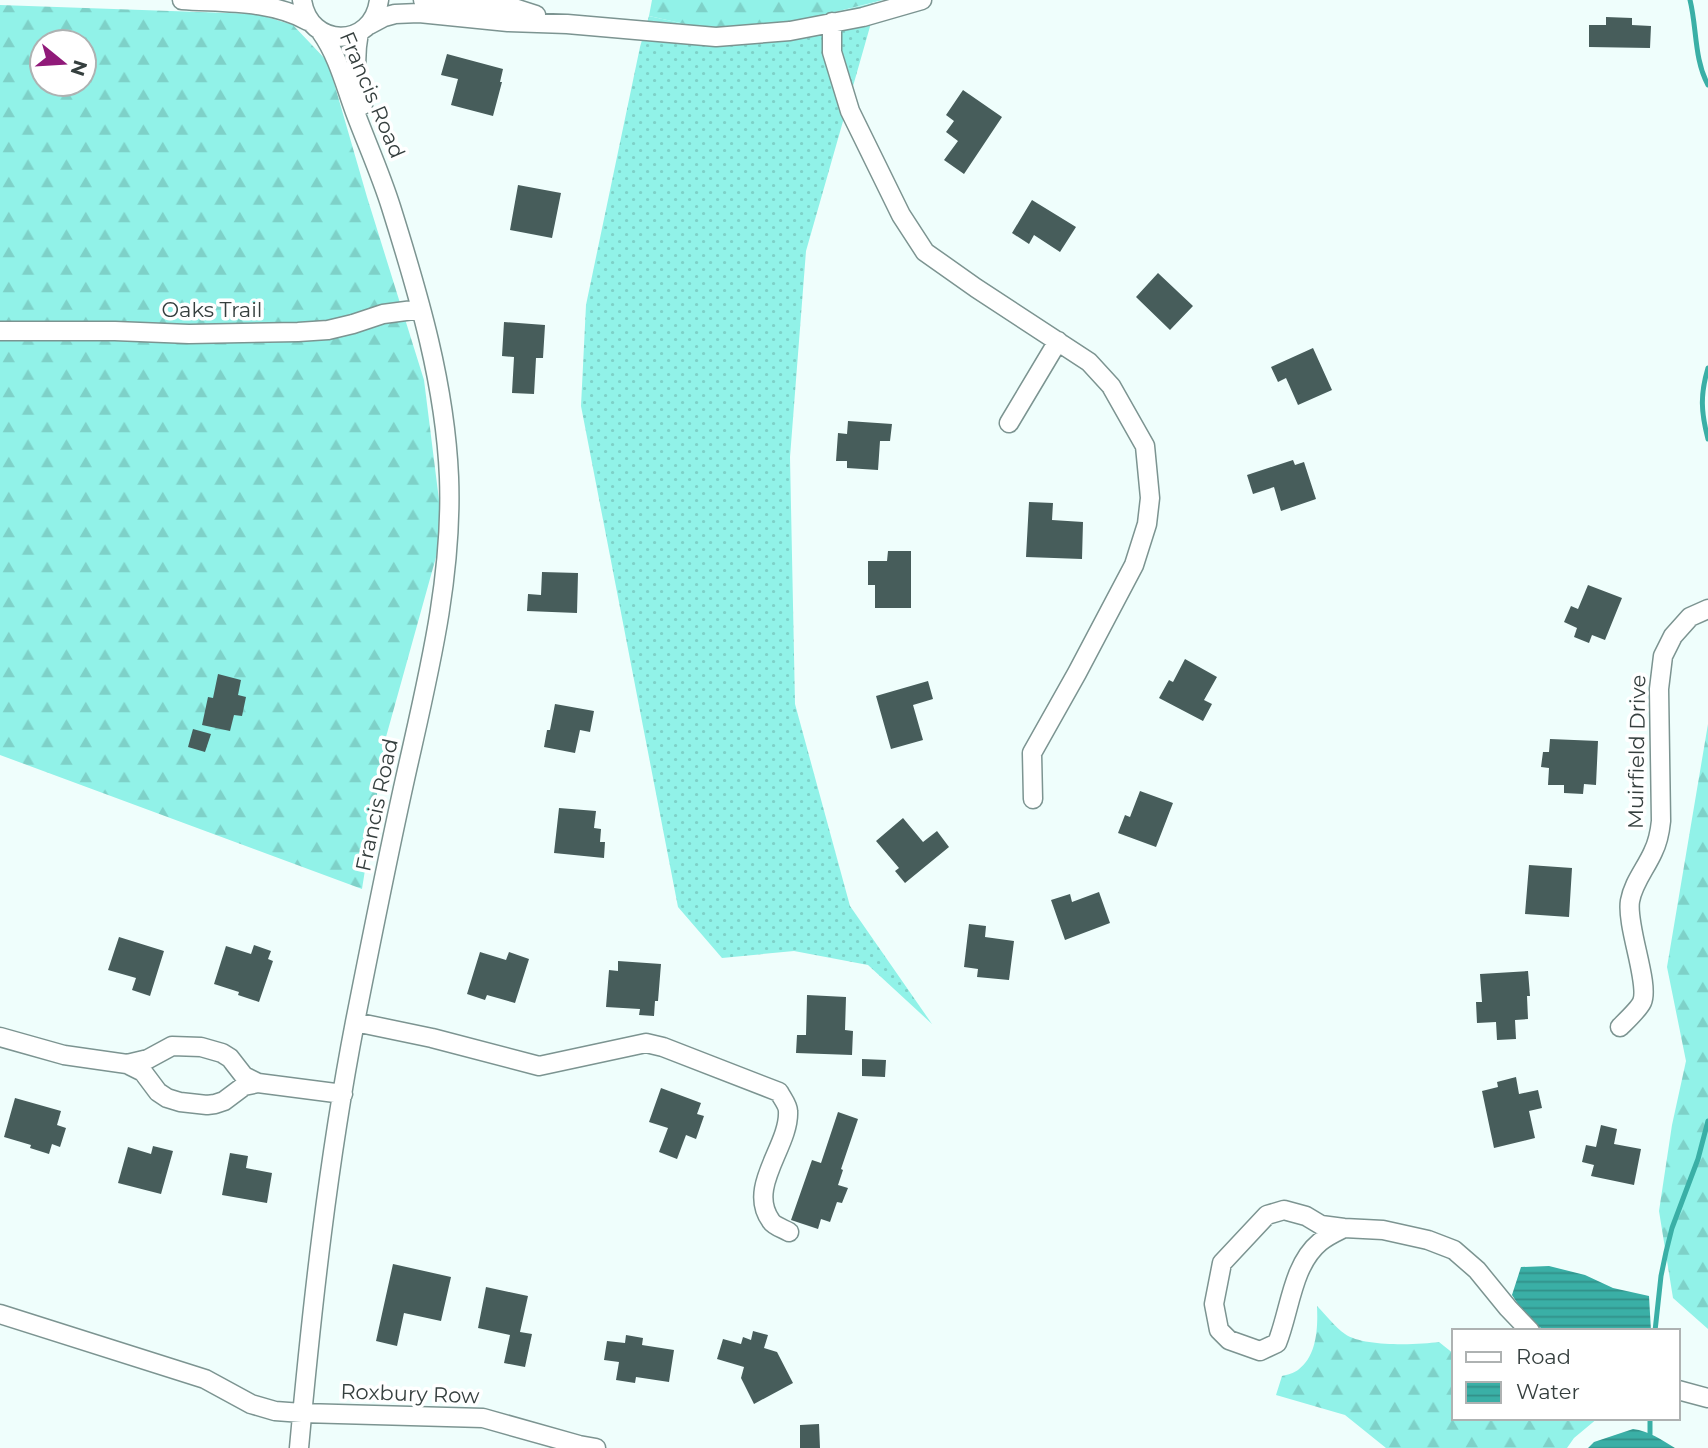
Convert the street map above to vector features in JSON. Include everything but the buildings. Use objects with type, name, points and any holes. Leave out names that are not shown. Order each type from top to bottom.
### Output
[{"type":"street","points":[[182,0],[263,4],[284,9],[333,37],[346,37],[384,17],[405,13],[716,37],[790,31],[863,17],[922,0]]},
{"type":"street","name":"Francis Road","points":[[302,0],[304,11],[328,42],[337,61],[381,176]]},
{"type":"street","name":"Francis Road","points":[[299,1448],[328,1192],[343,1094],[355,1022],[431,665],[446,564],[449,478],[437,378],[421,309],[381,176],[356,79],[355,53],[364,29],[376,15],[379,0]]},
{"type":"street","points":[[423,0],[536,15]]},
{"type":"street","points":[[489,0],[567,24]]},
{"type":"street","points":[[832,22],[832,52],[850,111],[901,215],[925,251],[1089,362],[1111,386],[1145,446],[1150,498],[1147,524],[1134,565],[1032,753],[1033,799]]},
{"type":"street","name":"Oaks Trail","points":[[0,331],[189,334],[298,332],[328,330],[383,314],[421,309]]},
{"type":"street","points":[[1009,423],[1058,341]]},
{"type":"street","name":"Muirfield Drive","points":[[1620,1027],[1642,1002],[1643,984],[1634,945],[1630,902],[1636,883],[1659,837],[1659,689],[1663,656],[1673,636],[1690,617],[1708,609]]},
{"type":"street","points":[[355,1022],[432,1038],[539,1066],[646,1043],[663,1047],[779,1092],[789,1109],[786,1131],[764,1184],[764,1205],[771,1222],[789,1232]]},
{"type":"street","points":[[0,1037],[64,1055],[127,1064],[143,1072],[158,1092],[180,1102],[215,1104],[224,1101],[244,1086],[258,1083]]},
{"type":"street","points":[[127,1064],[148,1059],[172,1046],[201,1047],[230,1058],[244,1076],[258,1083],[343,1094]]},
{"type":"street","points":[[1344,1228],[1320,1242],[1311,1251],[1297,1276],[1277,1343],[1260,1350],[1229,1340],[1219,1329],[1214,1304],[1222,1263],[1267,1215],[1284,1210],[1306,1216],[1321,1224],[1383,1230],[1428,1240],[1454,1250],[1477,1270],[1528,1329]]},
{"type":"street","name":"Roxbury Row","points":[[0,1314],[205,1379],[251,1404],[275,1411],[483,1418],[596,1448]]},
{"type":"street","points":[[1680,1391],[1708,1398]]},
{"type":"green space","points":[[652,0],[883,0],[739,36],[649,16]]},
{"type":"green space","points":[[877,2],[806,251],[790,457],[795,704],[850,906],[932,1024],[868,965],[794,951],[722,958],[678,907],[581,406],[586,305],[640,47],[649,16],[739,36]]},
{"type":"green space","points":[[0,5],[257,14],[293,25],[328,62],[424,380],[443,532],[386,737],[362,889],[0,755]]},
{"type":"green space","points":[[1708,724],[1708,1329],[1673,1298],[1659,1211],[1672,1125],[1686,1061],[1667,967]]},
{"type":"green space","points":[[1317,1306],[1341,1331],[1353,1338],[1390,1344],[1439,1342],[1452,1352],[1452,1420],[1596,1420],[1574,1438],[1567,1448],[1386,1448],[1345,1415],[1276,1395],[1282,1376],[1298,1370],[1309,1357],[1316,1332]]},
{"type":"water","points":[[1549,1266],[1585,1275],[1613,1288],[1649,1296],[1651,1329],[1543,1329],[1527,1315],[1512,1295],[1521,1267]]},
{"type":"water","points":[[1633,1429],[1650,1434],[1675,1448],[1588,1448],[1594,1442]]},
{"type":"waterway","points":[[1690,0],[1698,54],[1708,85]]},
{"type":"waterway","points":[[1708,368],[1702,404],[1708,439]]},
{"type":"waterway","points":[[1655,1329],[1661,1276],[1672,1228],[1698,1159],[1708,1121]]},
{"type":"waterway","points":[[1650,1420],[1650,1434]]}]
